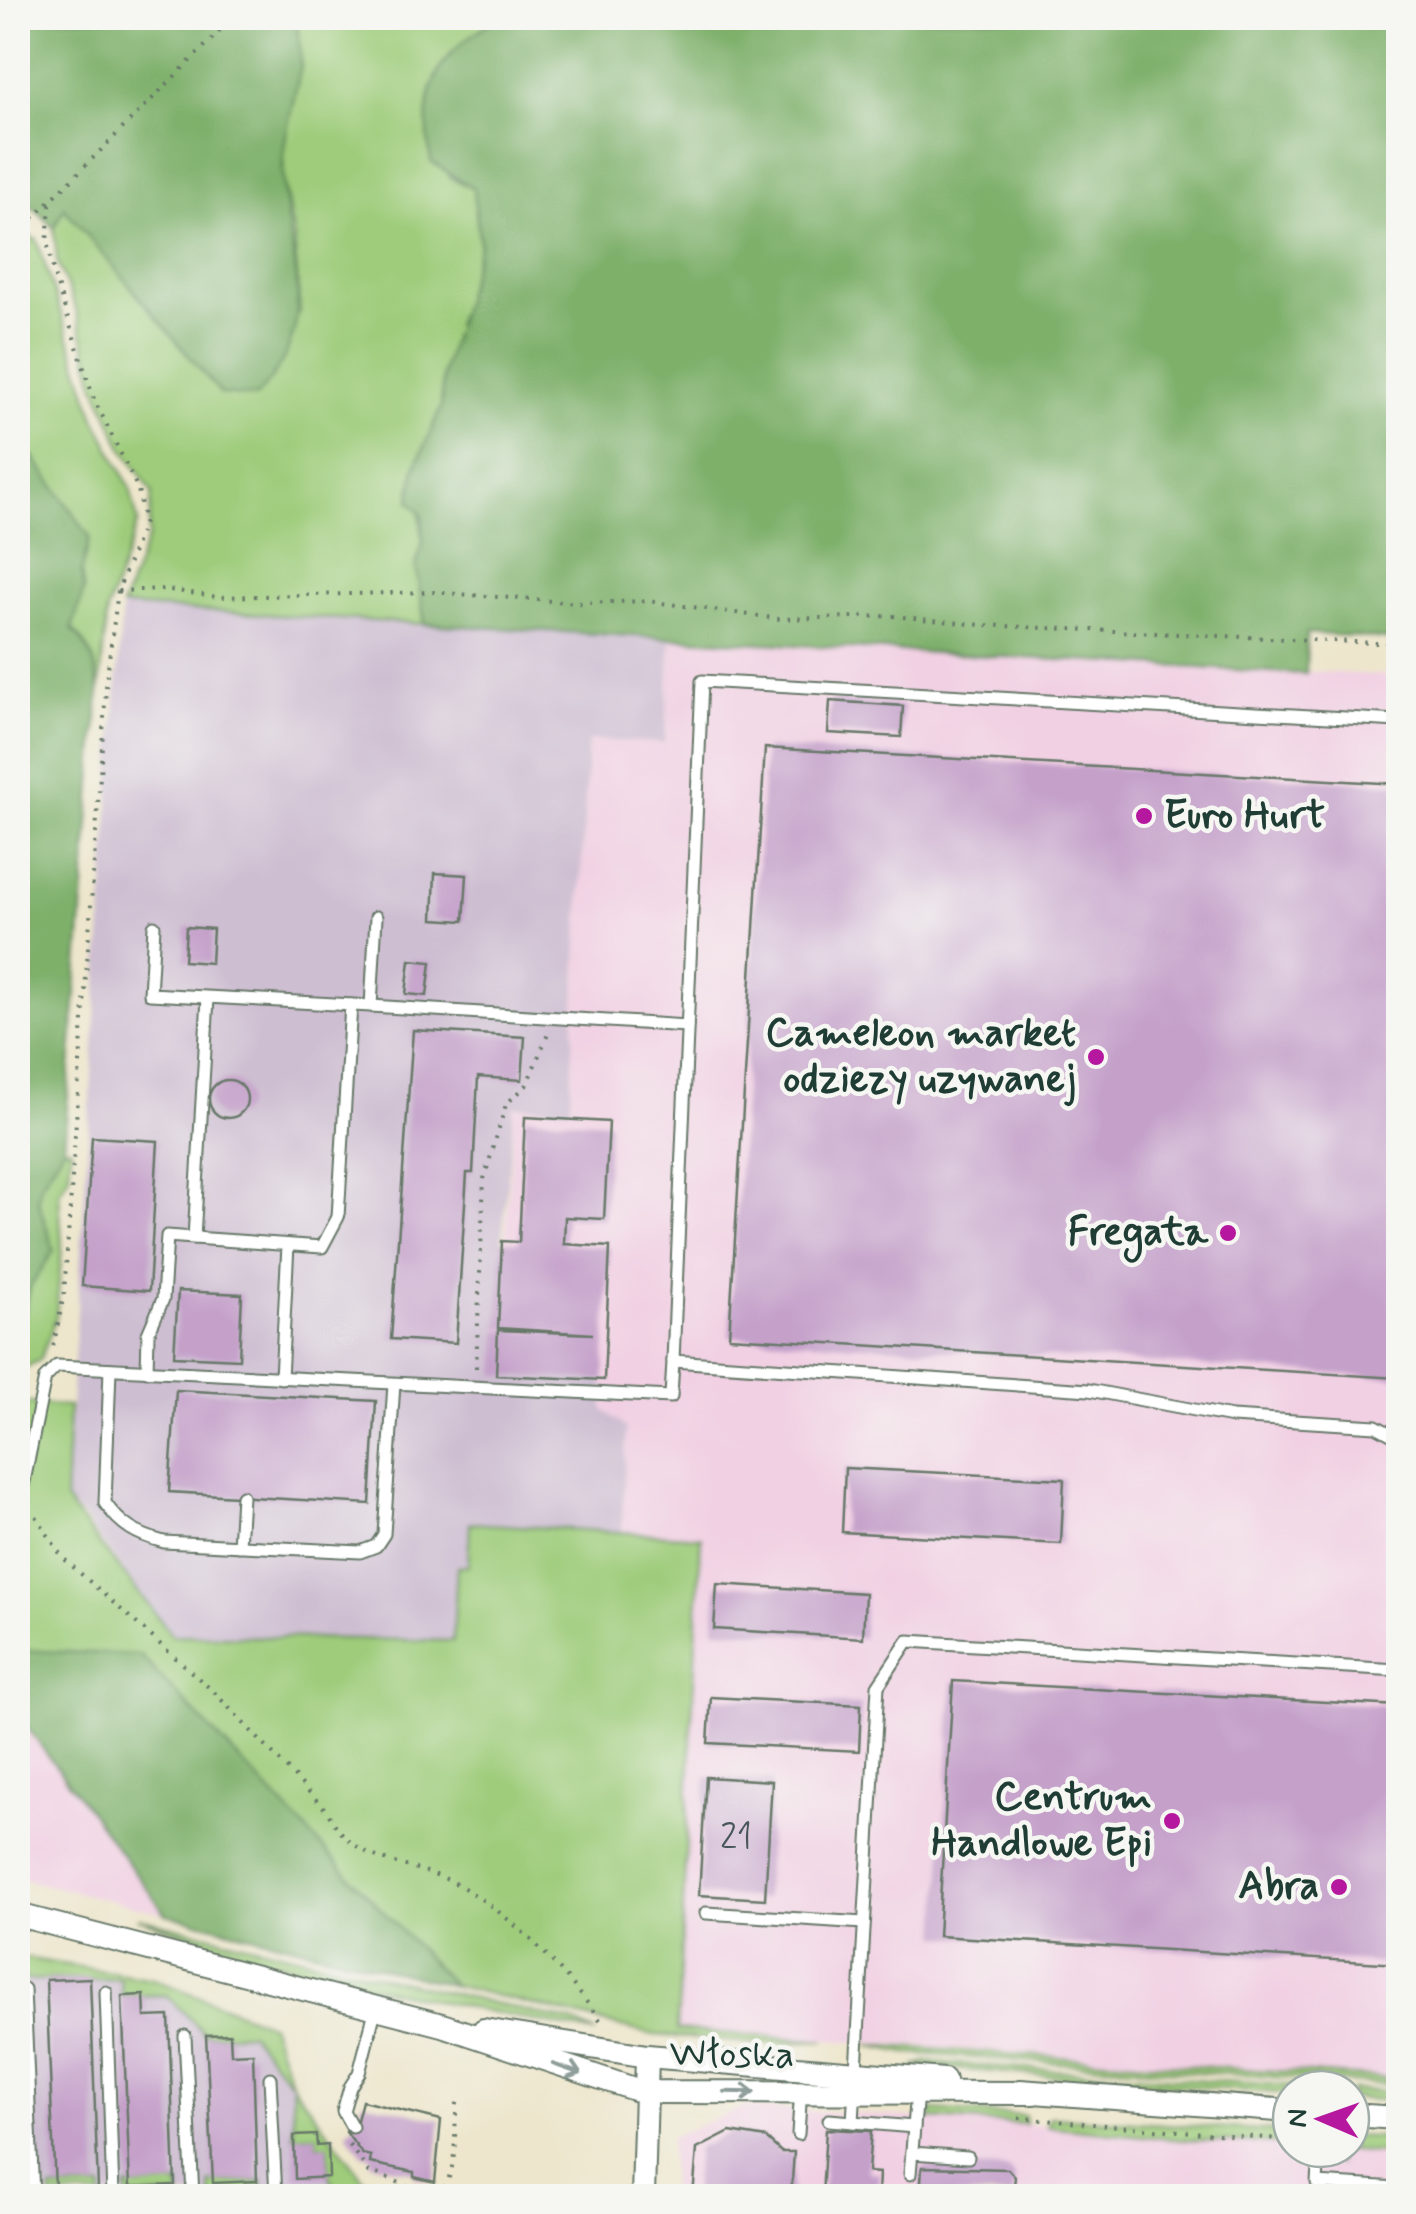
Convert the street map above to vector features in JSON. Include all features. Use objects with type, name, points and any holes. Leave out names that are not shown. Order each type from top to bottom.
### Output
[{"type":"street","name":"Włoska","points":[[18,1916],[442,2024],[643,2092],[801,2094],[855,2083],[1271,2110]]},
{"type":"street","name":"Włoska","points":[[442,2024],[603,2046],[647,2056],[803,2068],[855,2083]]},
{"type":"street","points":[[643,2196],[647,2056]]},
{"type":"street","points":[[1371,2116],[1398,2118]]},
{"type":"lane","points":[[18,1510],[45,1378],[57,1366],[148,1371],[248,1383],[281,1378],[671,1398],[702,681],[1398,721]]},
{"type":"lane","points":[[372,1006],[376,917]]},
{"type":"lane","points":[[154,926],[150,994],[688,1026]]},
{"type":"lane","points":[[194,1238],[208,998]]},
{"type":"lane","points":[[148,1371],[148,1334],[163,1299],[167,1236],[322,1247],[338,1217],[351,1005]]},
{"type":"lane","points":[[281,1378],[288,1245]]},
{"type":"lane","points":[[673,1361],[1089,1390],[1232,1417],[1376,1426],[1398,1438]]},
{"type":"lane","points":[[110,1369],[104,1493],[105,1503],[117,1520],[139,1536],[164,1542],[239,1546],[360,1552],[376,1546],[387,1520],[394,1384]]},
{"type":"lane","points":[[239,1546],[242,1496]]},
{"type":"lane","points":[[854,2122],[878,1686],[908,1641],[1398,1670]]},
{"type":"lane","points":[[706,1913],[864,1922]]},
{"type":"lane","points":[[24,1989],[33,2196]]},
{"type":"lane","points":[[106,1992],[114,2196]]},
{"type":"lane","points":[[346,2131],[343,2111],[350,2087],[360,2073],[376,2008]]},
{"type":"lane","points":[[186,2036],[193,2196]]},
{"type":"lane","points":[[798,2134],[803,2068]]},
{"type":"lane","points":[[270,2078],[276,2196]]},
{"type":"lane","points":[[910,2174],[917,2085]]},
{"type":"lane","points":[[828,2120],[914,2127]]},
{"type":"lane","points":[[912,2152],[968,2157]]},
{"type":"lane","points":[[1319,2169],[1318,2182],[1398,2188]]},
{"type":"path","points":[[18,233],[233,18]]},
{"type":"path","points":[[45,1378],[64,1294],[108,674],[118,591],[144,522],[138,489],[94,399],[56,282],[45,222],[50,204]]},
{"type":"path","points":[[118,591],[163,589],[218,597],[431,592],[579,603],[648,601],[780,619],[893,616],[980,625],[1398,644]]},
{"type":"path","points":[[475,1388],[484,1179],[506,1104],[526,1086],[554,1018]]},
{"type":"path","points":[[24,1486],[46,1536],[62,1557],[215,1693],[326,1811],[337,1831],[355,1849],[438,1874],[465,1889],[555,1964],[606,2028]]},
{"type":"path","points":[[346,2131],[369,2172],[388,2182],[440,2194],[447,2185],[452,2164],[458,2097]]},
{"type":"path","points":[[1016,2118],[1271,2138]]},
{"type":"shaded area","points":[[122,606],[671,637],[665,743],[588,740],[570,1108],[514,1106],[502,1241],[496,1374],[604,1380],[603,1409],[626,1428],[622,1532],[470,1523],[468,1566],[457,1567],[454,1641],[172,1635],[82,1516],[65,1500]]},
{"type":"shaded area","points":[[671,637],[1398,676],[1398,2079],[1371,2077],[1371,2069],[1271,2070],[677,2030],[701,1537],[622,1532],[626,1429],[602,1409],[603,1380],[496,1375],[514,1106],[570,1108],[588,740],[665,743]]},
{"type":"shaded area","points":[[18,1715],[166,1914],[18,1878]]},
{"type":"shaded area","points":[[18,1957],[154,1979],[238,2010],[376,2196],[18,2196]]},
{"type":"shaded area","points":[[745,2107],[1271,2143],[1271,2169],[1371,2169],[1371,2137],[1398,2138],[1398,2196],[671,2196],[670,2137]]},
{"type":"green space","points":[[18,18],[297,18],[301,65],[286,137],[283,178],[298,292],[297,317],[277,369],[256,397],[221,394],[64,208],[54,228],[33,207],[18,218]]},
{"type":"green space","points":[[297,18],[499,18],[492,21],[449,177],[473,188],[480,244],[443,372],[441,407],[415,468],[423,542],[416,566],[425,624],[122,606],[148,537],[152,492],[122,447],[95,384],[76,310],[57,261],[54,228],[63,207],[221,393],[300,311],[294,237],[283,178],[286,121],[301,67]]},
{"type":"green space","points":[[499,18],[1398,18],[1398,640],[1307,633],[1306,674],[425,624],[416,566],[423,542],[422,514],[410,501],[415,468],[441,407],[443,372],[480,244],[473,188],[431,162],[430,94],[436,76],[459,45]]},
{"type":"green space","points":[[18,233],[37,240],[95,418],[130,488],[138,522],[107,610],[99,694],[93,658],[72,629],[83,590],[81,574],[90,537],[18,435]]},
{"type":"green space","points":[[18,435],[90,537],[81,574],[84,590],[72,629],[92,658],[99,694],[64,1147],[40,1186],[38,1201],[54,1250],[30,1287],[18,1328]]},
{"type":"green space","points":[[64,1147],[71,1148],[69,1175],[59,1193],[62,1246],[56,1318],[40,1360],[18,1371],[21,1334],[42,1225],[39,1192]]},
{"type":"green space","points":[[18,1402],[69,1407],[65,1500],[172,1635],[453,1641],[457,1567],[468,1566],[470,1523],[701,1537],[677,2030],[825,2041],[762,2044],[654,2035],[166,1914],[18,1715]]},
{"type":"green space","points":[[18,1650],[140,1655],[454,1986],[166,1914],[18,1715]]},
{"type":"green space","points":[[138,1918],[572,2022],[596,2033],[307,1970]]},
{"type":"green space","points":[[18,1957],[154,1979],[270,2024],[292,2084],[250,2033],[206,2035],[166,1995],[122,1996],[121,1979],[18,1980]]},
{"type":"green space","points":[[867,2045],[1271,2071],[1271,2077],[907,2053]]},
{"type":"green space","points":[[927,2062],[1271,2084],[1271,2093],[914,2066]]},
{"type":"green space","points":[[1371,2077],[1398,2079],[1398,2085],[1371,2083]]},
{"type":"green space","points":[[292,2084],[366,2183],[340,2196],[329,2177],[328,2146],[317,2146],[316,2135],[294,2136]]},
{"type":"green space","points":[[1371,2091],[1398,2092],[1398,2101],[1371,2099]]},
{"type":"green space","points":[[931,2110],[1024,2116],[1025,2124],[931,2119]]},
{"type":"green space","points":[[1050,2117],[1271,2131],[1271,2143],[1182,2140],[1046,2126]]},
{"type":"green space","points":[[1371,2137],[1398,2138],[1398,2154],[1371,2152]]},
{"type":"green space","points":[[262,2181],[261,2196],[211,2196],[210,2183]]},
{"type":"green space","points":[[179,2184],[179,2196],[127,2196],[127,2187]]},
{"type":"green space","points":[[102,2188],[102,2196],[51,2196],[51,2190]]},
{"type":"building","points":[[830,701],[903,706],[901,737],[828,733]]},
{"type":"building","points":[[765,748],[1398,784],[1398,1378],[729,1337]]},
{"type":"building","points":[[435,873],[467,875],[464,921],[433,919]]},
{"type":"building","points":[[186,927],[213,929],[211,963],[184,961]]},
{"type":"building","points":[[410,960],[431,962],[427,996],[406,994]]},
{"type":"building","points":[[413,1030],[525,1037],[522,1080],[478,1077],[473,1173],[467,1173],[456,1343],[391,1339]]},
{"type":"building","points":[[228,1080],[241,1086],[247,1099],[241,1112],[228,1118],[215,1112],[209,1099],[215,1086]]},
{"type":"building","points":[[525,1117],[609,1122],[604,1219],[565,1217],[564,1244],[610,1247],[604,1380],[496,1375],[498,1330],[593,1334],[498,1328],[502,1241],[519,1242]]},
{"type":"building","points":[[92,1137],[158,1141],[149,1291],[82,1286]]},
{"type":"building","points":[[178,1291],[242,1294],[239,1359],[174,1356]]},
{"type":"building","points":[[176,1390],[376,1401],[370,1504],[169,1492]]},
{"type":"building","points":[[845,1468],[1064,1479],[1061,1544],[842,1532]]},
{"type":"building","points":[[717,1584],[865,1593],[863,1638],[714,1629]]},
{"type":"building","name":"Centrum Handlowe Epi","points":[[953,1681],[1398,1706],[1398,1964],[938,1936]]},
{"type":"building","points":[[711,1697],[861,1705],[859,1751],[708,1743]]},
{"type":"building","points":[[706,1777],[772,1781],[765,1899],[699,1895]]},
{"type":"building","points":[[90,1978],[98,2188],[55,2189],[46,1980]]},
{"type":"building","points":[[144,1995],[145,2017],[169,2016],[175,2185],[130,2187],[122,1996]]},
{"type":"building","points":[[230,2034],[231,2054],[253,2053],[257,2181],[213,2183],[206,2035]]},
{"type":"building","points":[[362,2101],[441,2120],[435,2182],[414,2177],[414,2172],[370,2163],[371,2156],[362,2154],[346,2132],[356,2124]]},
{"type":"building","points":[[826,2129],[871,2131],[868,2172],[879,2173],[878,2196],[822,2196]]},
{"type":"building","points":[[730,2132],[766,2138],[781,2152],[794,2152],[791,2196],[693,2196],[697,2149]]},
{"type":"building","points":[[316,2135],[317,2146],[328,2145],[329,2177],[295,2179],[294,2136]]},
{"type":"building","points":[[922,2167],[1008,2169],[1015,2177],[1013,2196],[920,2196]]},
{"type":"place","name":"Euro Hurt","points":[[1144,816]]},
{"type":"place","name":"Cameleon market odziezy uzywanej","points":[[1096,1057]]},
{"type":"place","name":"Fregata","points":[[1228,1233]]},
{"type":"place","name":"Centrum Handlowe Epi","points":[[1172,1821]]},
{"type":"place","name":"Abra","points":[[1339,1887]]}]
